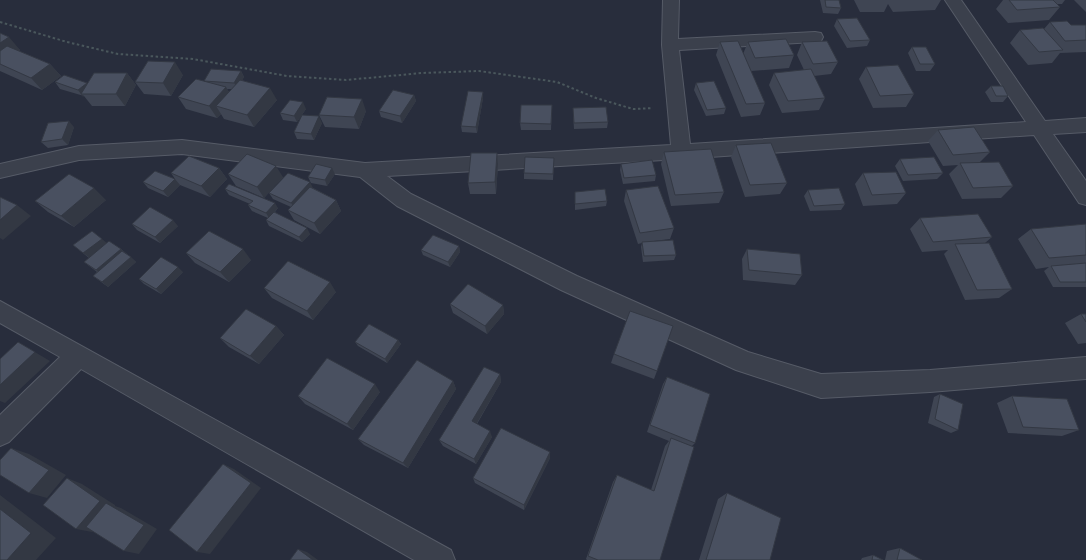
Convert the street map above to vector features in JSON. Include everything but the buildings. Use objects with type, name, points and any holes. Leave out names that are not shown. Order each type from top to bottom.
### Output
[{"type":"street","points":[[671,0],[670,45],[678,106],[681,152]]},
{"type":"street","points":[[953,0],[1086,197]]},
{"type":"street","points":[[670,45],[815,37]]},
{"type":"street","points":[[0,171],[79,153],[182,147],[365,170],[681,152],[1086,125]]},
{"type":"street","points":[[365,170],[404,200],[569,283],[744,362],[821,386],[930,381],[1086,368]]},
{"type":"street","points":[[0,311],[441,560]]},
{"type":"street","points":[[0,434],[78,356]]},
{"type":"path","points":[[0,22],[67,42],[118,54],[193,59],[287,76],[346,80],[422,73],[479,71],[558,82],[596,98],[633,109],[678,106]]}]
